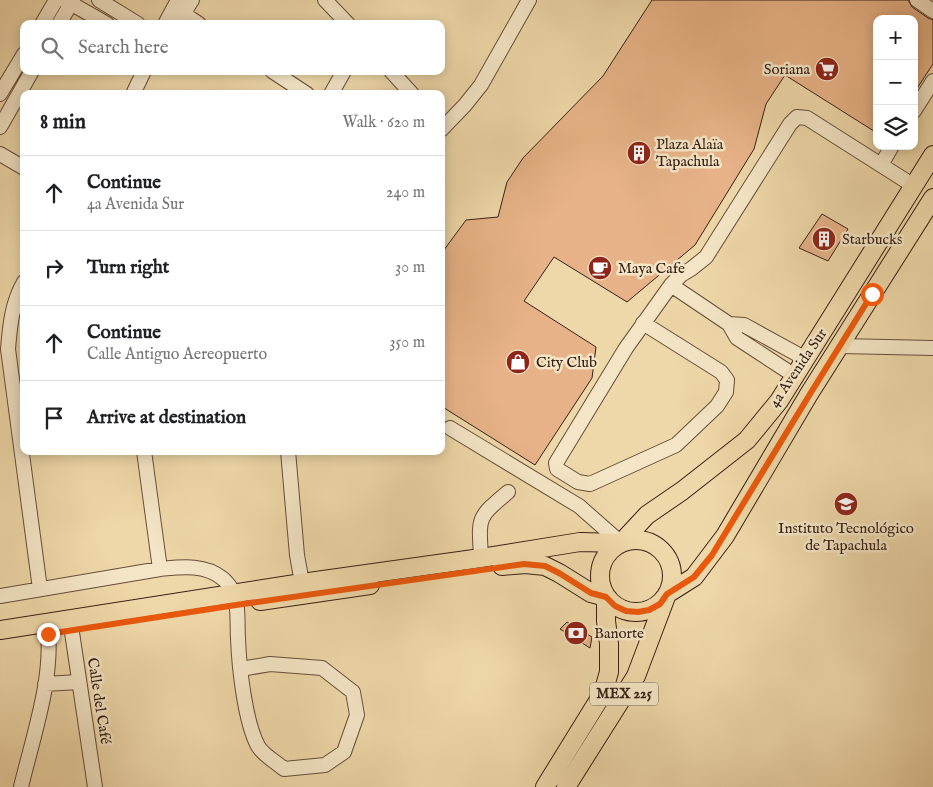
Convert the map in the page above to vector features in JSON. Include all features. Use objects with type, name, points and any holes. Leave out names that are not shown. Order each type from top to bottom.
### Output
[{"type":"main road","name":"4a Avenida Sur","points":[[621,544],[648,515],[747,440],[779,401],[933,156]]},
{"type":"main road","name":"4a Avenida Sur","points":[[667,594],[694,577],[712,555],[933,198]]},
{"type":"main road","points":[[643,541],[654,545],[663,552],[672,572],[671,584],[667,594],[660,604],[649,610],[638,612],[626,611],[615,606],[606,597],[601,586],[600,573],[603,561],[610,551],[621,544],[643,541]]},
{"type":"main road","points":[[235,599],[302,583],[580,542],[621,544]]},
{"type":"main road","points":[[0,630],[48,628],[235,599],[524,564],[545,566],[591,593],[606,597]]},
{"type":"main road","name":"MEX 225","points":[[566,787],[636,676],[667,594]]},
{"type":"main road","name":"MEX 225","points":[[545,787],[603,693],[609,672],[606,597]]},
{"type":"main road","points":[[0,642],[48,628]]},
{"type":"street","points":[[44,20],[56,0]]},
{"type":"street","points":[[99,0],[132,20]]},
{"type":"street","points":[[167,20],[178,0]]},
{"type":"street","points":[[180,19],[192,0]]},
{"type":"street","points":[[325,0],[344,20]]},
{"type":"street","points":[[445,125],[465,105],[480,85],[529,0]]},
{"type":"street","points":[[917,0],[933,11]]},
{"type":"street","points":[[61,20],[70,1],[101,20]]},
{"type":"street","points":[[0,94],[20,61]]},
{"type":"street","points":[[21,90],[30,75]]},
{"type":"street","points":[[135,90],[142,75]]},
{"type":"street","points":[[278,75],[301,90]]},
{"type":"street","points":[[333,90],[342,75]]},
{"type":"street","points":[[395,75],[408,90]]},
{"type":"street","points":[[918,105],[933,81]]},
{"type":"street","points":[[0,127],[20,92]]},
{"type":"street","points":[[643,323],[721,372],[727,380],[726,392],[717,406],[676,445],[590,484],[583,484],[558,469],[556,463],[643,323],[671,285],[681,275],[706,257],[790,124],[797,117],[807,118],[914,186]]},
{"type":"street","points":[[881,165],[890,150]]},
{"type":"street","points":[[0,154],[20,166]]},
{"type":"street","points":[[671,285],[729,324],[737,338],[795,376]]},
{"type":"street","points":[[19,398],[8,349],[10,323],[16,294],[20,288]]},
{"type":"street","points":[[729,324],[744,325],[806,358]]},
{"type":"street","points":[[840,346],[933,348]]},
{"type":"street","points":[[450,428],[579,506],[621,544]]},
{"type":"street","points":[[25,455],[40,589]]},
{"type":"street","points":[[145,455],[160,569]]},
{"type":"street","points":[[288,455],[297,555],[302,583]]},
{"type":"street","points":[[579,506],[583,484]]},
{"type":"street","points":[[481,558],[479,524],[484,512],[508,492]]},
{"type":"street","points":[[0,596],[160,569],[187,567],[205,569],[224,578],[235,599],[241,669],[249,724],[259,748],[284,769],[325,765],[344,752],[357,715],[353,692],[322,668],[270,664],[241,669]]},
{"type":"street","name":"Calle del Café","points":[[71,625],[95,787]]},
{"type":"street","points":[[20,787],[45,684],[48,628]]},
{"type":"street","points":[[45,684],[79,682]]},
{"type":"building","name":"Plaza Alaïa Tapachula","points":[[652,0],[908,0],[912,7],[933,20],[933,64],[918,87],[918,15],[873,15],[873,130],[785,75],[766,104],[754,149],[695,245],[627,302],[554,257],[524,301],[596,347],[592,378],[535,465],[445,409],[445,249],[466,220],[498,217],[507,182],[523,158],[603,76]]},
{"type":"building","name":"Starbucks","points":[[822,214],[848,229],[828,261],[799,248]]},
{"type":"building","name":"Banorte","points":[[567,622],[592,637],[590,648],[560,629]]},
{"type":"place","name":"Soriana","points":[[827,69]]},
{"type":"place","name":"Plaza Alaïa Tapachula","points":[[639,153]]},
{"type":"place","name":"Starbucks","points":[[824,239]]},
{"type":"place","name":"Maya Cafe","points":[[600,268]]},
{"type":"place","name":"City Club","points":[[518,362]]},
{"type":"place","name":"Instituto Tecnológico de Tapachula","points":[[846,504]]},
{"type":"place","name":"Banorte","points":[[576,633]]},
{"type":"route","points":[[48,634],[499,566],[524,564],[545,566],[571,579],[591,593],[606,597],[615,606],[626,611],[638,612],[649,610],[660,604],[667,594],[694,577],[712,555],[872,294]]}]
